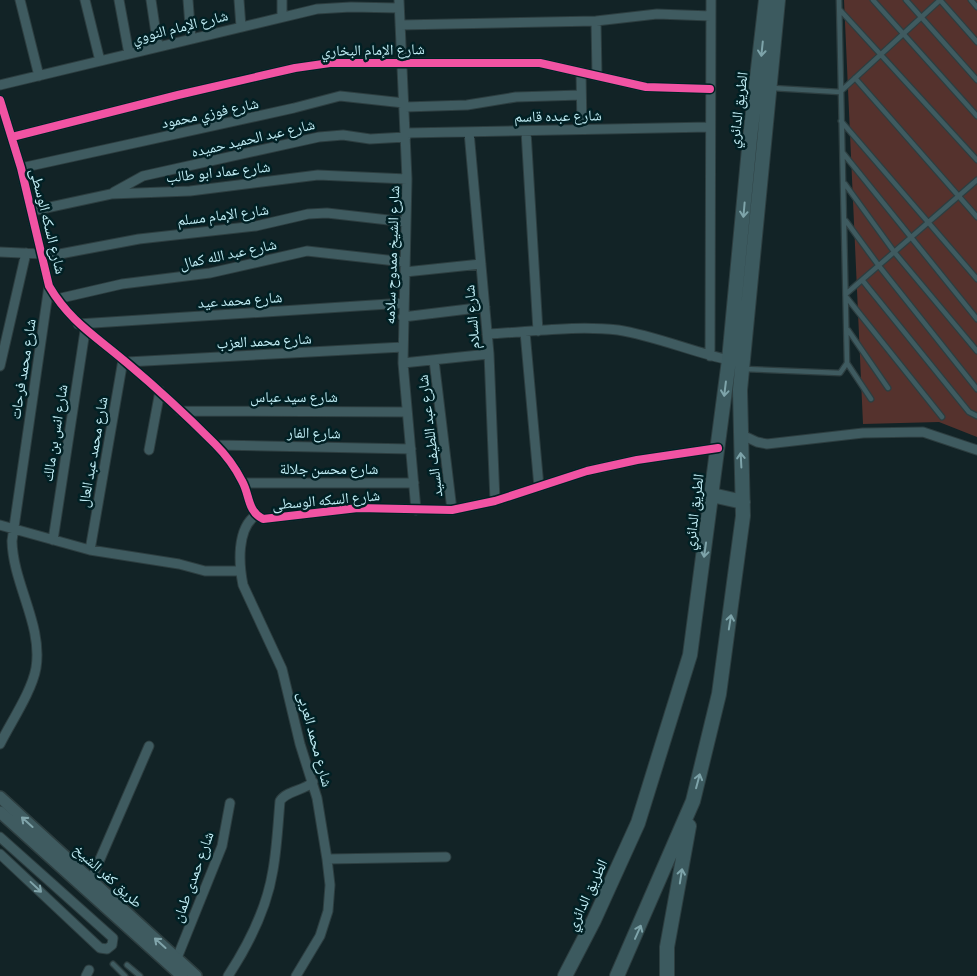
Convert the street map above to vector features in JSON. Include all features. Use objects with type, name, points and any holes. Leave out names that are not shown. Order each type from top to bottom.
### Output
[{"type":"highway","name":"الطريق الدائري","points":[[617,976],[693,801],[719,694],[734,599],[743,502],[740,434],[741,304],[766,0]]},
{"type":"highway","name":"الطريق الدائري","points":[[565,976],[594,920],[638,822],[677,701],[693,638],[729,360],[741,304],[769,88],[778,0]]},
{"type":"highway","points":[[712,495],[743,502]]},
{"type":"highway","points":[[667,976],[667,947],[693,801]]},
{"type":"street","points":[[20,0],[39,76]]},
{"type":"street","points":[[85,0],[100,61]]},
{"type":"street","points":[[119,0],[129,54]]},
{"type":"street","points":[[151,0],[158,47]]},
{"type":"street","points":[[188,0],[191,39]]},
{"type":"street","points":[[239,0],[241,26]]},
{"type":"street","points":[[282,0],[282,16]]},
{"type":"street","points":[[710,356],[711,0]]},
{"type":"street","name":"شارع الإمام النووي","points":[[0,85],[191,39],[282,16],[317,5],[351,3],[399,4]]},
{"type":"street","name":"شارع الشيخ ممدوح سلامه","points":[[399,4],[408,178],[403,363],[416,510]]},
{"type":"street","points":[[400,25],[596,21],[657,14],[711,16]]},
{"type":"street","points":[[596,21],[597,76]]},
{"type":"street","name":"شارع الإمام البخاري","points":[[12,137],[178,94],[312,65],[347,62],[402,64],[519,61],[554,65],[646,87],[710,89]]},
{"type":"street","points":[[581,72],[582,130]]},
{"type":"street","name":"شارع فوزي محمود","points":[[21,168],[294,108],[330,97],[404,105],[467,105],[516,97],[581,96]]},
{"type":"street","name":"شارع السكه الوسطى","points":[[0,100],[21,168],[49,286],[57,299],[85,331],[125,361],[160,391],[232,462],[244,483],[251,508],[256,515],[263,519],[364,507],[452,510],[495,501],[587,471],[637,460],[718,448]]},
{"type":"street","name":"شارع عبده قاسم","points":[[406,135],[710,127]]},
{"type":"street","points":[[526,131],[538,331]]},
{"type":"street","name":"شارع السلام","points":[[469,132],[489,354],[495,501]]},
{"type":"street","name":"شارع عبد الحميد حميده","points":[[111,194],[143,176],[320,137],[343,136],[370,139],[406,135]]},
{"type":"street","name":"شارع عماد ابو طالب","points":[[32,211],[111,194],[190,191],[318,175],[408,178]]},
{"type":"street","name":"شارع الإمام مسلم","points":[[0,252],[43,255],[139,239],[256,226],[308,214],[327,212],[406,222]]},
{"type":"street","name":"شارع عبد الله كمال","points":[[57,299],[122,284],[210,274],[308,251],[405,267],[481,264]]},
{"type":"street","points":[[0,366],[26,253]]},
{"type":"street","name":"شارع محمد فرحات","points":[[0,744],[36,669],[37,650],[13,560],[13,528],[49,286]]},
{"type":"street","name":"شارع محمد عيد","points":[[78,324],[404,303]]},
{"type":"street","points":[[403,317],[485,307]]},
{"type":"street","points":[[487,334],[593,328],[617,330],[642,335],[729,360]]},
{"type":"street","name":"شارع انس بن مالك","points":[[53,540],[85,331]]},
{"type":"street","points":[[525,332],[539,486]]},
{"type":"street","name":"شارع محمد العزب","points":[[125,361],[403,347]]},
{"type":"street","points":[[403,363],[489,354]]},
{"type":"street","name":"شارع عبد اللطيف السيد","points":[[434,360],[452,510]]},
{"type":"street","name":"شارع محمد عبد العال","points":[[90,550],[125,361]]},
{"type":"street","points":[[149,450],[160,391]]},
{"type":"street","name":"شارع سيد عباس","points":[[180,410],[407,412]]},
{"type":"street","points":[[740,434],[757,442],[767,444],[863,433],[923,432],[977,450]]},
{"type":"street","name":"شارع الفار","points":[[216,445],[411,449]]},
{"type":"street","name":"شارع محسن جلالة","points":[[244,483],[414,483]]},
{"type":"street","name":"شارع محمد العربى","points":[[256,515],[247,523],[245,529],[240,557],[240,571],[249,598],[282,669],[300,744],[313,782],[330,885],[328,911],[320,936],[296,976]]},
{"type":"street","points":[[0,525],[90,550],[179,564],[205,571],[240,571]]},
{"type":"street","points":[[91,880],[149,746]]},
{"type":"street","points":[[228,976],[252,934],[268,892],[273,870],[280,801],[286,795],[303,790],[313,782]]},
{"type":"street","name":"طريق كفر الشيخ","points":[[0,798],[91,880],[99,894],[182,976]]},
{"type":"street","name":"شارع حمدى طمان","points":[[177,958],[222,846],[230,803]]},
{"type":"street","name":"طريق كفر الشيخ","points":[[0,812],[177,958],[196,976]]},
{"type":"street","points":[[0,837],[113,938],[112,945],[107,949],[100,948],[0,854]]},
{"type":"street","points":[[327,859],[446,857]]},
{"type":"street","points":[[0,864],[11,864]]},
{"type":"lane","points":[[839,0],[847,363],[871,399]]},
{"type":"lane","points":[[873,0],[977,116]]},
{"type":"lane","points":[[906,0],[977,80]]},
{"type":"lane","points":[[769,88],[840,92],[940,0],[977,42]]},
{"type":"lane","points":[[971,0],[977,7]]},
{"type":"lane","points":[[840,9],[977,160]]},
{"type":"lane","points":[[855,78],[977,217]]},
{"type":"lane","points":[[841,121],[930,222],[977,279]]},
{"type":"lane","points":[[842,152],[977,319]]},
{"type":"lane","points":[[847,296],[977,180]]},
{"type":"lane","points":[[844,182],[895,253],[977,351]]},
{"type":"lane","points":[[845,220],[879,266],[977,389]]},
{"type":"lane","points":[[863,281],[969,412],[977,416]]},
{"type":"lane","points":[[847,296],[942,417]]},
{"type":"lane","points":[[847,329],[888,388]]},
{"type":"lane","points":[[742,369],[840,373],[847,363]]},
{"type":"lane","points":[[113,964],[125,976]]},
{"type":"lane","points":[[127,965],[140,976]]},
{"type":"shaded area","points":[[844,0],[977,0],[977,437],[939,422],[863,424]]},
{"type":"cycle path","points":[[12,137],[178,95],[295,68],[330,63],[540,63],[646,87],[710,89]]},
{"type":"cycle path","points":[[0,100],[21,168],[49,286],[57,299],[75,319],[161,393],[219,448],[230,461],[245,486],[254,512],[263,519],[358,508],[452,510],[495,501],[587,471],[637,460],[718,448]]}]
